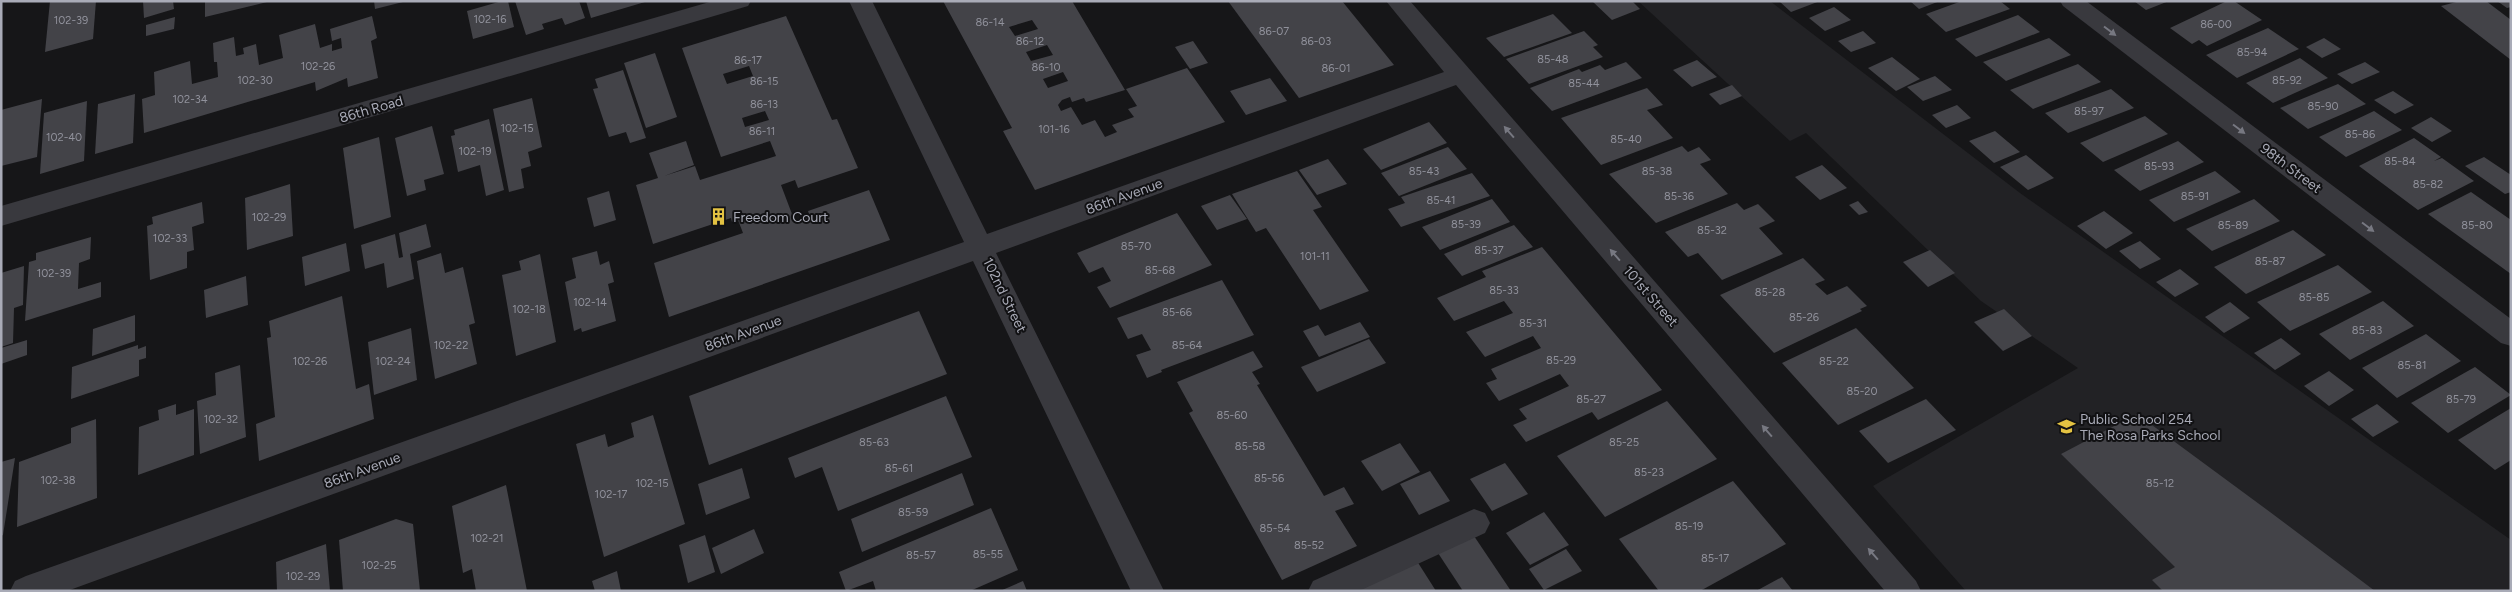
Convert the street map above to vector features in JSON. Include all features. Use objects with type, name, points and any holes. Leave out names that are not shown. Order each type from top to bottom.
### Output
[{"type":"street","name":"86th Road","points":[[1,216],[740,1]]},
{"type":"street","name":"102nd Street","points":[[860,1],[982,247],[1148,591]]},
{"type":"street","name":"98th Street","points":[[2071,1],[2511,335]]},
{"type":"street","name":"101st Street","points":[[1406,3],[1460,75],[1905,591]]},
{"type":"street","name":"86th Avenue","points":[[26,591],[1460,75]]},
{"type":"street","points":[[1324,591],[1474,523]]},
{"type":"shaded area","points":[[1638,1],[1770,1],[2020,193],[2511,540],[2511,591],[1966,591],[1873,486],[2078,368],[1981,301],[1806,133],[1790,141]]},
{"type":"building","points":[[50,1],[96,1],[93,39],[45,52]]},
{"type":"building","points":[[143,1],[173,1],[174,9],[144,18]]},
{"type":"building","points":[[205,1],[267,1],[267,2],[205,17]]},
{"type":"building","points":[[374,1],[403,1],[403,2],[375,9]]},
{"type":"building","points":[[508,1],[514,27],[473,39],[467,11]]},
{"type":"building","points":[[515,1],[579,1],[585,18],[565,25],[562,18],[542,24],[544,29],[526,35]]},
{"type":"building","points":[[586,1],[645,1],[645,2],[591,18]]},
{"type":"building","points":[[943,1],[1072,1],[1125,90],[1086,102],[1084,98],[1072,102],[1070,97],[1062,100],[1058,105],[1061,111],[1071,107],[1082,125],[1095,120],[1105,137],[1117,132],[1112,125],[1134,117],[1128,109],[1137,106],[1126,89],[1187,68],[1225,122],[1035,190],[1003,131],[1012,128]],"holes":[[[1032,20],[1038,29],[1015,36],[1009,27]],[[1047,45],[1053,55],[1031,61],[1026,52]],[[1063,72],[1068,81],[1048,88],[1043,79]]]},
{"type":"building","points":[[1228,1],[1342,1],[1394,65],[1299,98]]},
{"type":"building","points":[[1592,1],[1632,1],[1640,9],[1612,20]]},
{"type":"building","points":[[1779,1],[1820,1],[1791,12]]},
{"type":"building","points":[[1910,1],[1940,1],[1919,9]]},
{"type":"building","points":[[1962,1],[2000,1],[2010,9],[1946,32],[1926,14]]},
{"type":"building","points":[[2134,1],[2169,1],[2146,10]]},
{"type":"building","points":[[2227,1],[2234,1],[2262,20],[2207,46],[2199,40],[2192,44],[2170,28]]},
{"type":"building","points":[[2460,1],[2486,1],[2511,20],[2511,60],[2441,6]]},
{"type":"building","points":[[2497,1],[2511,1],[2511,7],[2507,8]]},
{"type":"building","points":[[1834,7],[1851,20],[1825,31],[1809,18]]},
{"type":"building","points":[[1553,14],[1572,33],[1504,57],[1486,38]]},
{"type":"building","points":[[2018,15],[2040,32],[1976,57],[1955,39]]},
{"type":"building","points":[[372,16],[377,38],[371,41],[378,78],[348,87],[347,78],[316,91],[315,82],[144,133],[142,99],[155,95],[154,72],[190,61],[192,84],[218,77],[217,62],[214,62],[213,43],[234,37],[236,56],[244,54],[243,48],[256,44],[259,65],[283,58],[279,35],[315,24],[320,48],[332,44],[332,51],[342,48],[341,38],[332,41],[330,29]]},
{"type":"building","name":"Freedom Court","points":[[786,16],[832,120],[837,119],[858,168],[798,188],[795,180],[781,185],[795,222],[810,217],[808,211],[869,190],[890,240],[669,317],[654,263],[743,233],[738,220],[732,222],[731,218],[653,244],[636,185],[658,178],[649,153],[686,141],[694,165],[664,176],[695,166],[700,180],[776,156],[770,141],[721,157],[682,48]],"holes":[[[749,66],[753,76],[727,84],[723,74]],[[765,111],[769,120],[745,127],[742,118]]]},
{"type":"building","points":[[175,17],[174,29],[146,36],[146,25]]},
{"type":"building","points":[[2268,28],[2299,49],[2237,78],[2206,55]]},
{"type":"building","points":[[1584,31],[1598,45],[1593,47],[1603,57],[1529,84],[1506,59]]},
{"type":"building","points":[[1863,31],[1876,43],[1851,52],[1838,41]]},
{"type":"building","points":[[2049,38],[2071,55],[2006,81],[1983,62]]},
{"type":"building","points":[[2324,38],[2341,49],[2322,58],[2306,47]]},
{"type":"building","points":[[1193,41],[1208,63],[1190,69],[1175,47]]},
{"type":"building","points":[[655,53],[677,117],[646,128],[624,63]]},
{"type":"building","points":[[1892,57],[1920,79],[1896,91],[1868,68]]},
{"type":"building","points":[[2300,58],[2328,78],[2273,103],[2246,83]]},
{"type":"building","points":[[1697,60],[1717,77],[1692,87],[1673,70]]},
{"type":"building","points":[[1626,62],[1642,78],[1552,111],[1530,88],[1579,69],[1582,72],[1600,65],[1605,70]]},
{"type":"building","points":[[2365,62],[2380,72],[2352,84],[2337,74]]},
{"type":"building","points":[[2078,64],[2101,82],[2033,109],[2010,90]]},
{"type":"building","points":[[623,70],[646,138],[630,143],[626,132],[609,137],[593,89],[598,88],[595,79]]},
{"type":"building","points":[[1935,76],[1952,90],[1923,101],[1907,87]]},
{"type":"building","points":[[1270,78],[1287,101],[1246,115],[1230,91]]},
{"type":"building","points":[[2338,84],[2366,104],[2308,129],[2280,108]]},
{"type":"building","points":[[1732,85],[1742,96],[1720,105],[1709,94]]},
{"type":"building","points":[[1647,88],[1663,105],[1647,110],[1673,138],[1601,165],[1561,118]]},
{"type":"building","points":[[2111,89],[2134,108],[2068,133],[2045,113]]},
{"type":"building","points":[[2393,91],[2414,105],[2395,114],[2374,100]]},
{"type":"building","points":[[135,94],[133,143],[95,154],[98,104]]},
{"type":"building","points":[[532,98],[542,147],[528,152],[531,166],[521,169],[524,188],[509,192],[493,109]]},
{"type":"building","points":[[42,99],[37,157],[1,166],[1,110]]},
{"type":"building","points":[[87,101],[84,161],[40,174],[44,113]]},
{"type":"building","points":[[1957,105],[1971,118],[1946,128],[1932,115]]},
{"type":"building","points":[[2374,111],[2402,130],[2346,157],[2319,137]]},
{"type":"building","points":[[2145,116],[2168,134],[2103,162],[2080,143]]},
{"type":"building","points":[[2431,117],[2452,131],[2432,142],[2411,128]]},
{"type":"building","points":[[489,119],[504,190],[486,196],[480,165],[458,172],[451,136],[455,135],[454,130]]},
{"type":"building","points":[[1429,122],[1447,143],[1381,170],[1363,149]]},
{"type":"building","points":[[432,126],[444,174],[424,180],[426,190],[407,196],[395,138]]},
{"type":"building","points":[[1995,131],[2020,152],[1994,163],[1969,141]]},
{"type":"building","points":[[379,137],[391,217],[354,229],[343,148]]},
{"type":"building","points":[[2414,138],[2441,157],[2434,161],[2442,158],[2474,181],[2418,210],[2359,166]]},
{"type":"building","points":[[2178,141],[2204,162],[2140,191],[2114,170]]},
{"type":"building","points":[[1682,146],[1688,152],[1699,147],[1711,160],[1700,164],[1728,194],[1656,223],[1609,174]]},
{"type":"building","points":[[1448,147],[1467,169],[1399,196],[1381,173]]},
{"type":"building","points":[[2026,155],[2054,178],[2028,190],[2000,167]]},
{"type":"building","points":[[2484,157],[2511,175],[2511,192],[2505,194],[2465,166]]},
{"type":"building","points":[[1328,159],[1347,184],[1317,195],[1299,170]]},
{"type":"building","points":[[1822,165],[1847,188],[1820,200],[1795,177]]},
{"type":"building","points":[[1297,171],[1322,207],[1313,210],[1369,291],[1320,310],[1266,228],[1256,232],[1232,194]]},
{"type":"building","points":[[2215,171],[2241,192],[2174,222],[2149,200]]},
{"type":"building","points":[[1472,173],[1490,196],[1401,227],[1388,209],[1405,203],[1401,197]]},
{"type":"building","points":[[290,184],[293,236],[247,250],[245,198]]},
{"type":"building","points":[[609,191],[616,220],[594,227],[587,198]]},
{"type":"building","points":[[2471,192],[2511,220],[2511,274],[2428,214]]},
{"type":"building","points":[[1230,195],[1247,219],[1217,230],[1201,206]]},
{"type":"building","points":[[1492,199],[1510,222],[1440,250],[1422,227]]},
{"type":"building","points":[[2254,199],[2280,221],[2212,251],[2186,229]]},
{"type":"building","points":[[1858,201],[1868,212],[1859,215],[1849,205]]},
{"type":"building","points":[[202,202],[204,223],[192,227],[194,250],[187,252],[187,268],[150,280],[147,226],[153,224],[152,217]]},
{"type":"building","points":[[1737,203],[1744,210],[1758,204],[1775,221],[1759,228],[1783,254],[1722,280],[1698,253],[1688,257],[1665,232]]},
{"type":"building","points":[[2104,211],[2133,233],[2106,249],[2077,226]]},
{"type":"building","points":[[1177,213],[1212,265],[1110,308],[1097,287],[1111,281],[1103,267],[1089,273],[1077,253]]},
{"type":"building","points":[[426,224],[431,247],[410,254],[414,279],[387,288],[384,263],[365,269],[361,245],[395,234],[399,258],[403,257],[399,233]]},
{"type":"building","points":[[1514,225],[1533,247],[1462,276],[1444,254]]},
{"type":"building","points":[[2293,230],[2326,255],[2246,294],[2214,267]]},
{"type":"building","points":[[91,237],[90,259],[79,263],[78,289],[101,282],[101,297],[25,321],[29,262],[36,260],[36,253]]},
{"type":"building","points":[[2140,241],[2161,259],[2140,269],[2119,251]]},
{"type":"building","points":[[346,243],[350,271],[305,286],[302,257]]},
{"type":"building","points":[[1542,247],[1662,390],[1598,420],[1592,412],[1526,442],[1513,425],[1527,419],[1519,409],[1569,386],[1560,374],[1499,401],[1486,383],[1497,379],[1491,369],[1541,348],[1533,336],[1485,357],[1466,332],[1513,313],[1504,301],[1454,321],[1437,298],[1486,277],[1482,271]]},
{"type":"building","points":[[1930,250],[1955,273],[1928,287],[1903,262]]},
{"type":"building","points":[[597,251],[600,265],[609,261],[614,282],[608,284],[616,321],[582,332],[581,328],[574,331],[565,282],[576,278],[572,258]]},
{"type":"building","points":[[441,253],[445,273],[463,267],[475,323],[469,325],[477,364],[435,379],[417,261]]},
{"type":"building","points":[[540,254],[556,342],[516,356],[502,275],[521,270],[519,261]]},
{"type":"building","points":[[1803,258],[1825,280],[1815,284],[1827,295],[1847,286],[1867,306],[1860,309],[1862,311],[1774,353],[1720,295]]},
{"type":"building","points":[[2338,265],[2372,292],[2290,331],[2257,302]]},
{"type":"building","points":[[24,266],[23,305],[14,308],[13,343],[1,347],[1,273]]},
{"type":"building","points":[[2180,269],[2199,284],[2175,297],[2156,282]]},
{"type":"building","points":[[246,276],[248,305],[206,318],[204,290]]},
{"type":"building","points":[[1222,280],[1254,335],[1161,370],[1162,372],[1147,378],[1136,355],[1151,350],[1142,334],[1128,339],[1117,318]]},
{"type":"building","points":[[342,296],[356,389],[369,384],[374,419],[259,461],[256,424],[275,417],[267,338],[271,337],[269,321]]},
{"type":"building","points":[[2383,301],[2414,326],[2350,360],[2319,334]]},
{"type":"building","points":[[2230,302],[2250,318],[2224,333],[2205,317]]},
{"type":"building","points":[[2004,309],[2032,336],[2003,351],[1974,322]]},
{"type":"building","points":[[919,311],[947,374],[709,465],[689,396]]},
{"type":"building","points":[[135,315],[135,341],[92,356],[93,329]]},
{"type":"building","points":[[1360,322],[1370,337],[1319,357],[1303,331],[1318,325],[1325,336]]},
{"type":"building","points":[[411,328],[417,380],[374,395],[368,342]]},
{"type":"building","points":[[1856,328],[1914,388],[1838,425],[1782,363]]},
{"type":"building","points":[[2426,334],[2461,361],[2397,398],[2362,368]]},
{"type":"building","points":[[2281,338],[2301,354],[2275,370],[2254,353]]},
{"type":"building","points":[[1369,339],[1386,363],[1317,392],[1301,367]]},
{"type":"building","points":[[27,340],[27,355],[1,364],[1,348]]},
{"type":"building","points":[[138,345],[138,349],[146,346],[146,358],[139,360],[139,376],[71,399],[72,367]]},
{"type":"building","points":[[1253,351],[1263,367],[1252,372],[1260,384],[1257,385],[1324,496],[1344,487],[1354,504],[1335,511],[1357,546],[1282,580],[1189,413],[1193,411],[1177,382]]},
{"type":"building","points":[[240,365],[246,437],[200,454],[197,401],[216,395],[215,373]]},
{"type":"building","points":[[2475,367],[2511,395],[2448,433],[2411,403]]},
{"type":"building","points":[[2329,371],[2354,390],[2329,406],[2304,386]]},
{"type":"building","points":[[946,396],[972,457],[838,511],[822,467],[795,478],[788,458]]},
{"type":"building","points":[[1926,399],[1956,430],[1888,463],[1859,431]]},
{"type":"building","points":[[1667,401],[1717,459],[1605,517],[1557,456]]},
{"type":"building","points":[[176,404],[176,415],[194,409],[194,455],[138,475],[139,427],[159,420],[158,410]]},
{"type":"building","points":[[2377,404],[2399,422],[2373,437],[2351,419]]},
{"type":"building","points":[[2511,408],[2511,460],[2495,470],[2458,440]]},
{"type":"building","points":[[2137,414],[2375,591],[2163,591],[2152,580],[2175,567],[2061,454]]},
{"type":"building","points":[[653,415],[685,524],[604,557],[576,444],[605,434],[608,447],[634,437],[631,423]]},
{"type":"building","points":[[96,419],[97,498],[17,527],[19,462],[71,443],[71,428]]},
{"type":"building","points":[[1400,443],[1420,472],[1382,491],[1361,461]]},
{"type":"building","points":[[15,458],[3,535],[1,536],[1,462]]},
{"type":"building","points":[[1505,463],[1528,494],[1492,511],[1470,479]]},
{"type":"building","points":[[742,468],[750,498],[706,515],[698,484]]},
{"type":"building","points":[[1430,471],[1450,501],[1419,515],[1400,484]]},
{"type":"building","points":[[962,473],[974,505],[862,552],[851,519]]},
{"type":"building","points":[[1733,481],[1786,544],[1700,591],[1659,591],[1619,539]]},
{"type":"building","points":[[506,485],[527,591],[476,591],[472,569],[463,573],[452,506]]},
{"type":"building","points":[[991,508],[1018,570],[970,591],[876,591],[873,581],[846,591],[839,572]]},
{"type":"building","points":[[1544,512],[1569,545],[1530,565],[1506,533]]},
{"type":"building","points":[[396,519],[413,524],[420,591],[343,591],[339,540]]},
{"type":"building","points":[[754,529],[764,553],[721,574],[712,548]]},
{"type":"building","points":[[705,535],[715,572],[688,583],[679,545]]},
{"type":"building","points":[[1474,536],[1511,591],[1463,591],[1438,553]]},
{"type":"building","points":[[326,544],[330,591],[277,591],[276,562]]},
{"type":"building","points":[[1566,549],[1582,571],[1544,590],[1529,569]]},
{"type":"building","points":[[1415,558],[1436,591],[1345,591]]},
{"type":"building","points":[[617,571],[621,591],[595,591],[592,581]]},
{"type":"building","points":[[1782,577],[1793,591],[1756,591]]},
{"type":"building","points":[[1023,581],[1027,591],[1000,591]]},
{"type":"place","name":"Freedom Court","points":[[719,217]]},
{"type":"place","name":"Public School 254 The Rosa Parks School","points":[[2066,427]]}]
